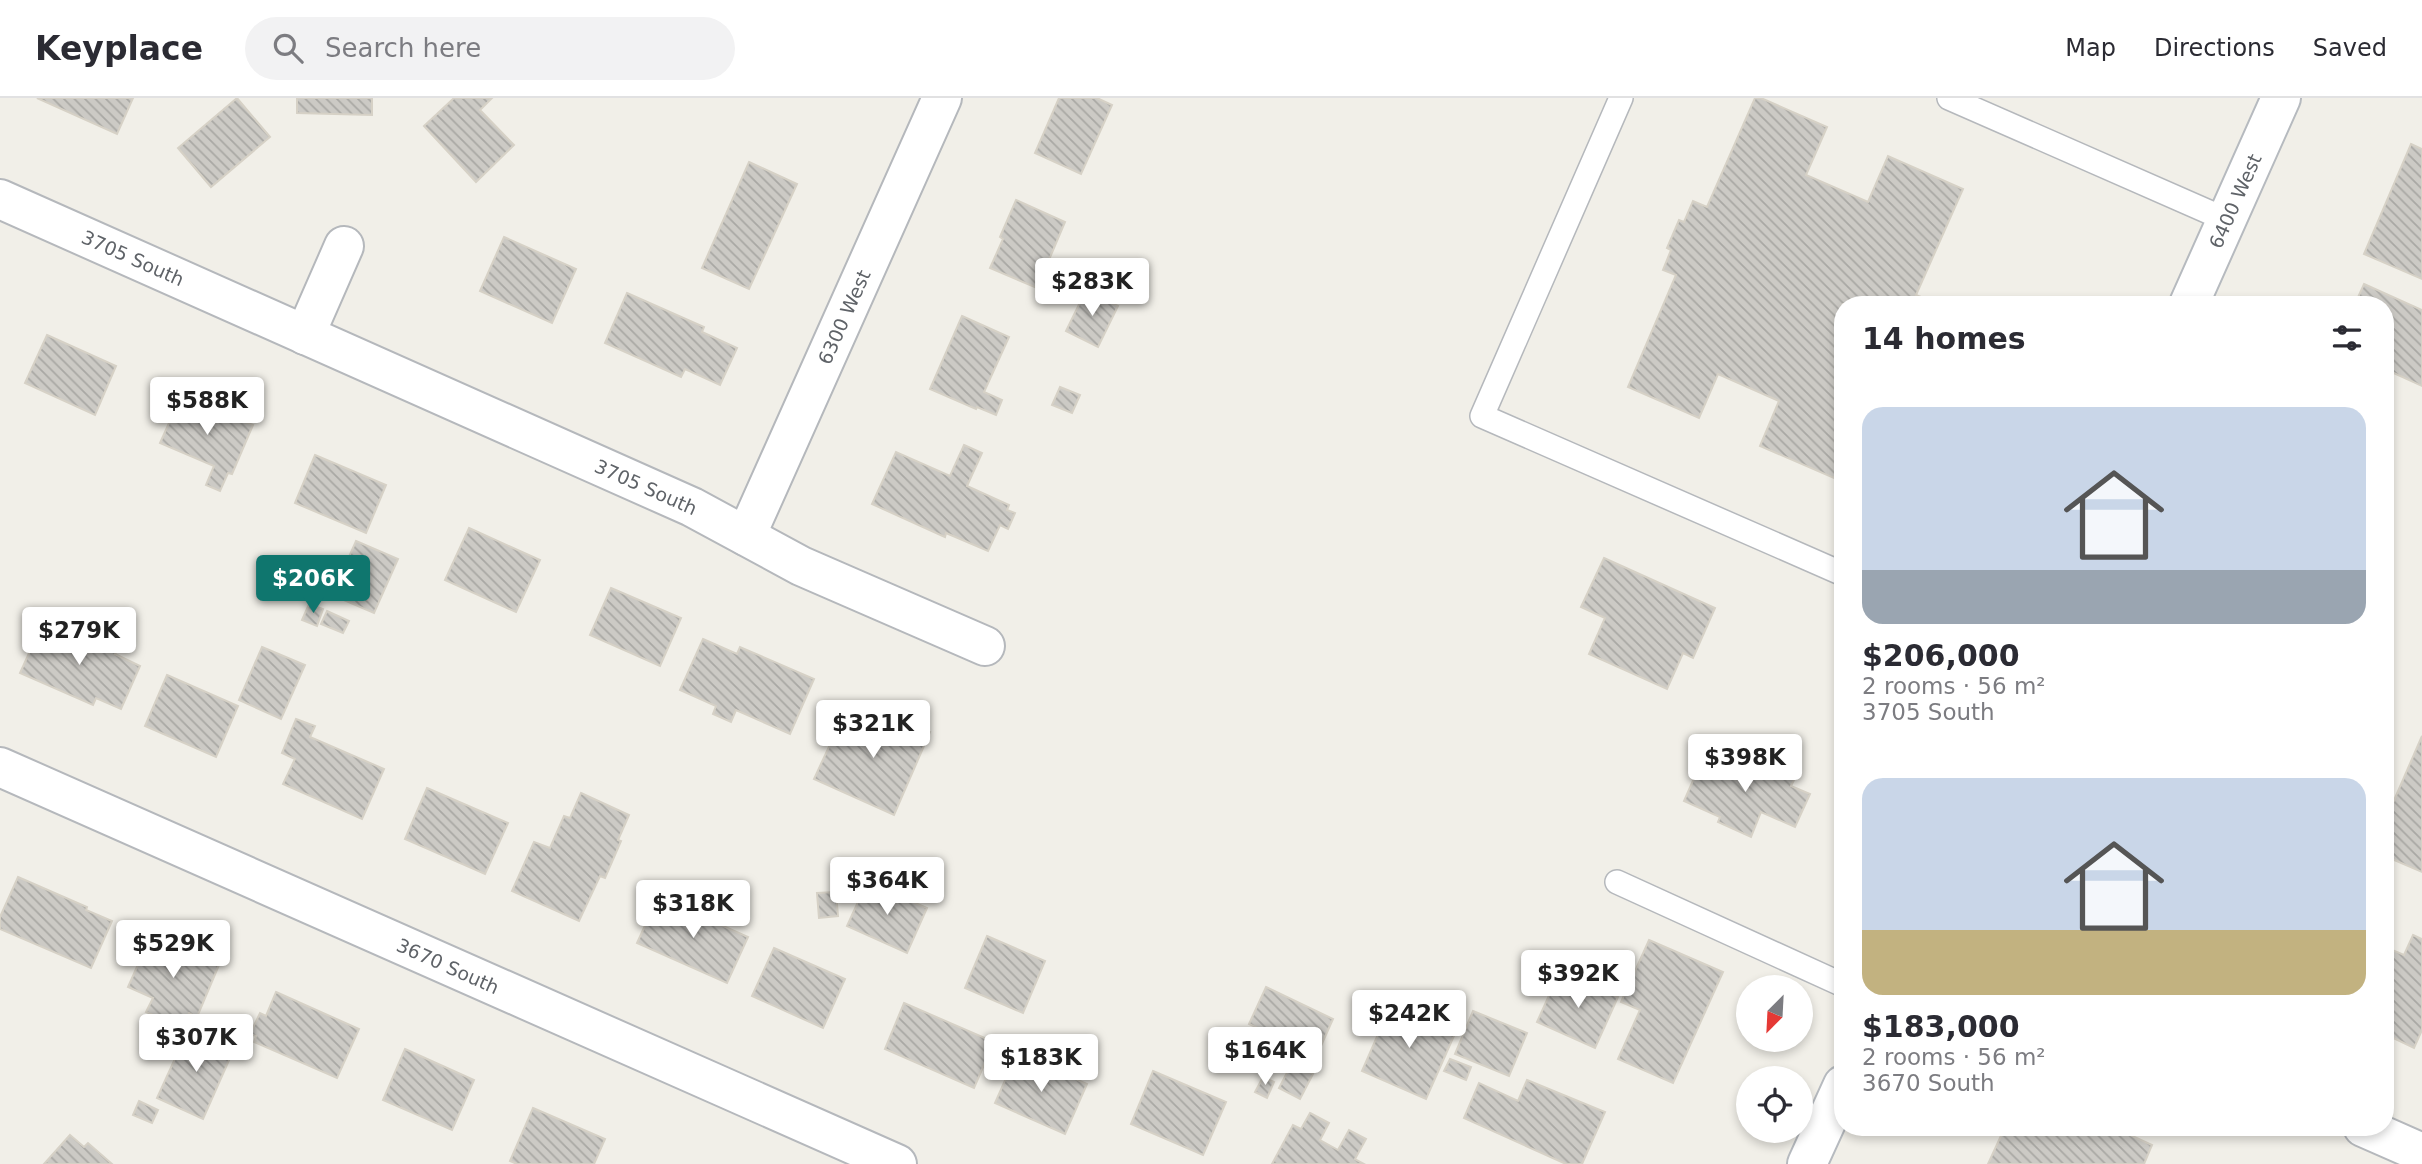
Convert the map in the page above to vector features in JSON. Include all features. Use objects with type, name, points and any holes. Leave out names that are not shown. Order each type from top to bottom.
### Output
[{"type":"street","name":"6300 West","points":[[746,536],[942,98]]},
{"type":"street","name":"6400 West","points":[[2193,296],[2281,98]]},
{"type":"street","name":"3705 South","points":[[0,199],[692,507],[801,566],[985,646]]},
{"type":"street","points":[[305,335],[344,246]]},
{"type":"street","name":"3670 South","points":[[0,767],[897,1164]]},
{"type":"street","points":[[1808,1164],[1834,1105]]},
{"type":"street","points":[[2383,1136],[2422,1153]]},
{"type":"lane","points":[[1621,98],[1482,416],[1834,571]]},
{"type":"lane","points":[[1949,98],[2227,220]]},
{"type":"lane","points":[[1618,882],[1834,981]]},
{"type":"building","points":[[37,98],[133,98],[117,134]]},
{"type":"building","points":[[237,98],[270,137],[211,187],[178,148]]},
{"type":"building","points":[[297,98],[372,98],[372,115],[297,113]]},
{"type":"building","points":[[454,98],[492,98],[480,110],[514,145],[476,182],[424,126]]},
{"type":"building","points":[[1059,98],[1097,98],[1112,105],[1081,174],[1035,153]]},
{"type":"building","points":[[1755,98],[1761,98],[1827,127],[1806,175],[1868,202],[1888,156],[1963,189],[1916,295],[1918,296],[1834,296],[1834,478],[1760,446],[1779,401],[1718,374],[1699,418],[1628,387],[1676,275],[1663,270],[1671,250],[1667,248],[1679,220],[1684,222],[1693,201],[1707,207]]},
{"type":"building","points":[[2411,144],[2422,149],[2422,279],[2364,254]]},
{"type":"building","points":[[749,162],[797,184],[749,289],[702,268]]},
{"type":"building","points":[[1016,200],[1065,222],[1037,288],[990,268]]},
{"type":"building","points":[[504,237],[576,269],[552,323],[480,291]]},
{"type":"building","points":[[2364,284],[2391,296],[2359,296]]},
{"type":"building","points":[[1086,290],[1118,306],[1098,347],[1066,331]]},
{"type":"building","points":[[627,293],[704,327],[702,332],[737,348],[720,385],[685,369],[681,377],[605,343]]},
{"type":"building","points":[[2394,297],[2422,310],[2422,386],[2394,373]]},
{"type":"building","points":[[962,316],[1009,337],[984,392],[1002,400],[996,415],[930,389]]},
{"type":"building","points":[[47,335],[116,366],[95,415],[25,383]]},
{"type":"building","points":[[1060,387],[1080,395],[1072,413],[1052,405]]},
{"type":"building","points":[[182,394],[253,425],[232,474],[228,473],[220,491],[206,485],[214,466],[160,443]]},
{"type":"building","points":[[964,445],[982,453],[967,486],[1009,505],[1007,510],[1015,513],[1008,529],[1000,525],[988,551],[946,533],[945,537],[872,504],[896,452],[950,476]]},
{"type":"building","points":[[315,455],[386,485],[366,533],[295,503]]},
{"type":"building","points":[[469,528],[540,560],[516,612],[445,580]]},
{"type":"building","points":[[356,541],[398,559],[374,613],[332,595]]},
{"type":"building","points":[[1604,558],[1715,608],[1693,658],[1683,653],[1667,689],[1589,654],[1605,618],[1581,607]]},
{"type":"building","points":[[611,588],[681,618],[660,666],[590,635]]},
{"type":"building","points":[[309,604],[323,609],[317,626],[302,620]]},
{"type":"building","points":[[327,611],[349,621],[343,633],[321,624]]},
{"type":"building","points":[[44,620],[117,651],[115,654],[140,666],[121,709],[96,698],[93,705],[20,673]]},
{"type":"building","points":[[703,639],[737,654],[740,647],[814,679],[790,734],[736,710],[731,722],[713,714],[716,706],[680,690]]},
{"type":"building","points":[[262,647],[305,665],[281,719],[239,700]]},
{"type":"building","points":[[167,675],[238,706],[216,757],[145,726]]},
{"type":"building","points":[[846,710],[888,729],[895,715],[930,732],[894,815],[814,779]]},
{"type":"building","points":[[296,719],[315,726],[310,737],[384,769],[362,819],[283,784],[295,759],[282,753]]},
{"type":"building","points":[[2422,736],[2422,872],[2394,860],[2394,800]]},
{"type":"building","points":[[1706,751],[1752,772],[1757,761],[1795,778],[1791,786],[1810,794],[1795,827],[1761,812],[1751,837],[1718,822],[1720,817],[1684,801]]},
{"type":"building","points":[[427,788],[508,823],[485,874],[405,839]]},
{"type":"building","points":[[581,793],[629,815],[605,878],[600,876],[579,921],[512,891],[534,842],[550,848],[564,816],[570,818]]},
{"type":"building","points":[[18,877],[112,921],[91,968],[0,929],[0,917]]},
{"type":"building","points":[[867,882],[927,908],[907,953],[847,926]]},
{"type":"building","points":[[836,892],[838,916],[819,918],[817,893]]},
{"type":"building","points":[[658,897],[748,937],[727,983],[637,943]]},
{"type":"building","points":[[151,935],[219,965],[197,1017],[189,1013],[186,1020],[176,1015],[172,1023],[146,1012],[153,998],[128,987]]},
{"type":"building","points":[[2413,935],[2422,939],[2422,1030],[2414,1048],[2394,1038],[2394,951],[2404,955]]},
{"type":"building","points":[[987,936],[1045,961],[1023,1013],[965,988]]},
{"type":"building","points":[[1649,940],[1723,972],[1673,1083],[1618,1059],[1640,1010],[1621,1002]]},
{"type":"building","points":[[774,948],[845,979],[823,1028],[752,996]]},
{"type":"building","points":[[1560,971],[1618,997],[1595,1048],[1537,1022]]},
{"type":"building","points":[[1266,987],[1333,1019],[1317,1055],[1249,1024]]},
{"type":"building","points":[[276,992],[359,1029],[337,1078],[254,1042],[256,1036],[250,1034],[260,1013],[266,1016]]},
{"type":"building","points":[[1393,1000],[1457,1029],[1426,1099],[1362,1071]]},
{"type":"building","points":[[904,1003],[994,1042],[974,1088],[885,1049]]},
{"type":"building","points":[[1473,1011],[1527,1033],[1509,1076],[1455,1054]]},
{"type":"building","points":[[189,1028],[234,1049],[203,1119],[157,1098]]},
{"type":"building","points":[[405,1049],[474,1080],[452,1130],[383,1100]]},
{"type":"building","points":[[1017,1053],[1087,1084],[1065,1134],[995,1103]]},
{"type":"building","points":[[1450,1059],[1471,1067],[1466,1080],[1444,1071]]},
{"type":"building","points":[[1292,1063],[1313,1074],[1300,1099],[1279,1088]]},
{"type":"building","points":[[1153,1071],[1226,1102],[1203,1155],[1131,1124]]},
{"type":"building","points":[[1263,1077],[1274,1082],[1267,1098],[1255,1092]]},
{"type":"building","points":[[1527,1080],[1605,1112],[1582,1164],[1566,1164],[1464,1118],[1479,1083],[1518,1101]]},
{"type":"building","points":[[139,1101],[158,1110],[152,1123],[133,1115]]},
{"type":"building","points":[[533,1108],[605,1139],[594,1164],[517,1164],[510,1161]]},
{"type":"building","points":[[1310,1113],[1329,1123],[1320,1140],[1338,1150],[1349,1130],[1366,1139],[1355,1159],[1364,1164],[1272,1164],[1293,1125],[1301,1129]]},
{"type":"building","points":[[70,1135],[84,1147],[88,1143],[112,1164],[44,1164]]},
{"type":"building","points":[[2001,1136],[2132,1136],[2152,1145],[2144,1164],[1988,1164]]}]
